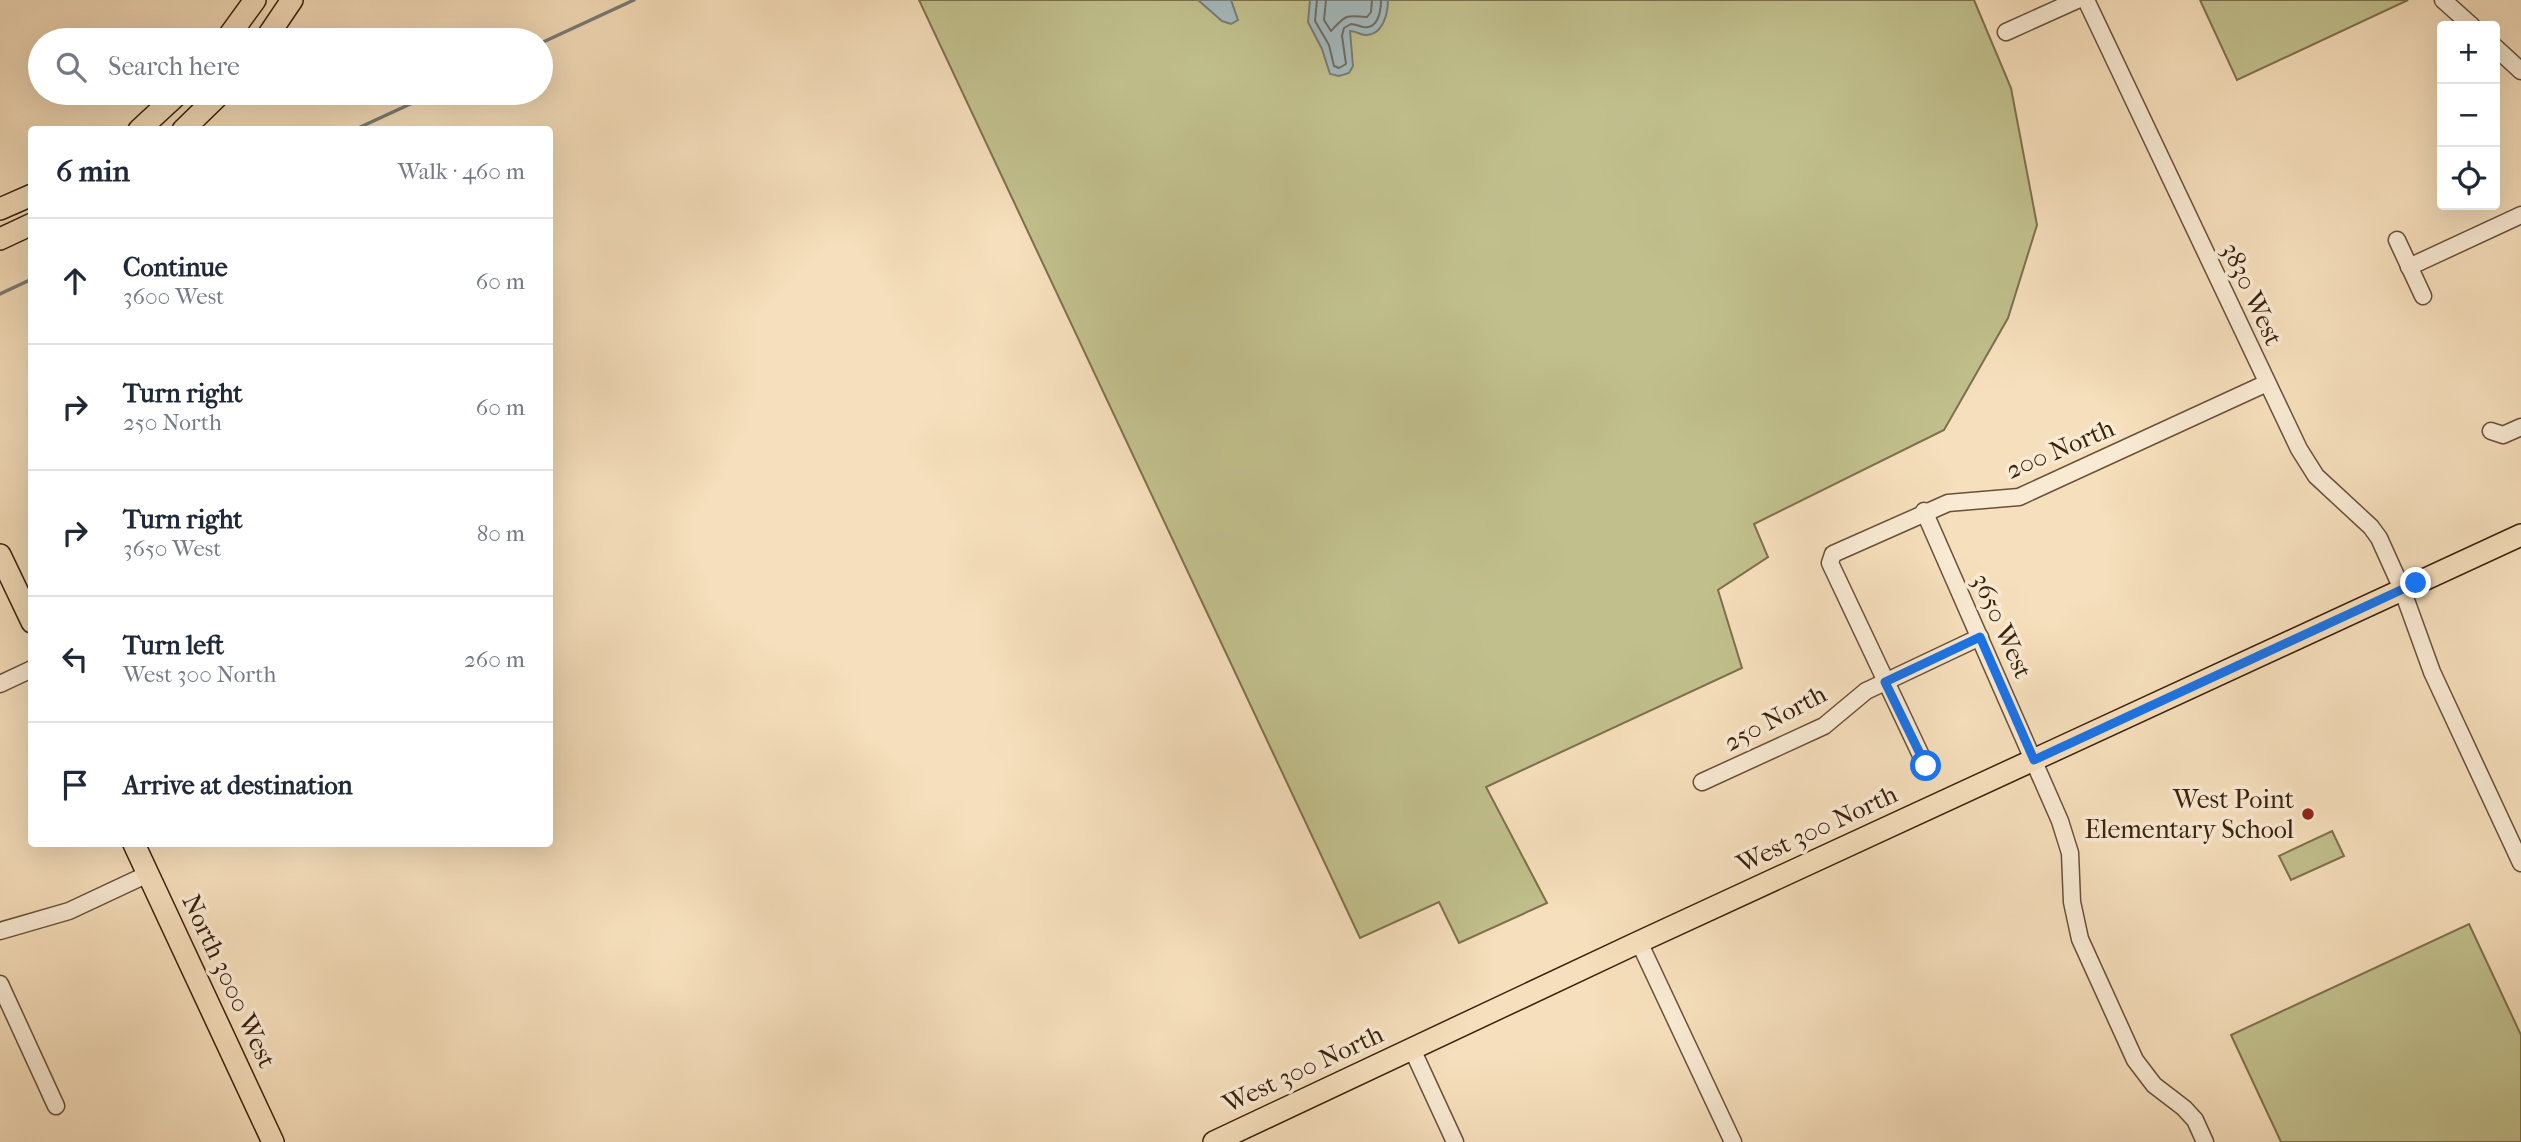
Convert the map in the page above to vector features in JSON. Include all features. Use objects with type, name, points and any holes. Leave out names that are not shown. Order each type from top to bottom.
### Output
[{"type":"main road","points":[[235,28],[255,0]]},
{"type":"main road","points":[[273,28],[292,0]]},
{"type":"main road","points":[[143,126],[166,105]]},
{"type":"main road","points":[[187,126],[209,105]]},
{"type":"main road","points":[[0,209],[28,197]]},
{"type":"main road","points":[[0,239],[28,226]]},
{"type":"main road","name":"West 300 North","points":[[1214,1142],[1639,942],[2521,536]]},
{"type":"main road","points":[[0,555],[28,614]]},
{"type":"main road","name":"North 3000 West","points":[[135,847],[273,1142]]},
{"type":"street","points":[[2006,32],[2077,0]]},
{"type":"street","name":"3830 West","points":[[2086,0],[2307,464],[2326,488],[2371,527],[2379,538],[2402,589],[2432,672],[2521,863]]},
{"type":"street","points":[[2443,0],[2466,21]]},
{"type":"street","points":[[2500,52],[2521,71]]},
{"type":"street","points":[[2409,267],[2521,215]]},
{"type":"street","points":[[2397,240],[2423,296]]},
{"type":"street","name":"200 North","points":[[1885,682],[1830,564],[1830,558],[1840,551],[1948,503],[2019,497],[2267,383]]},
{"type":"street","points":[[2491,431],[2503,435],[2521,426]]},
{"type":"street","name":"3650 West","points":[[1924,512],[2066,836],[2072,868],[2071,902],[2080,939],[2135,1060],[2154,1085],[2184,1108],[2194,1120],[2205,1142]]},
{"type":"street","name":"250 North","points":[[1702,782],[1824,726],[1866,691],[1980,637]]},
{"type":"street","points":[[0,684],[28,671]]},
{"type":"street","points":[[1885,682],[1926,766]]},
{"type":"street","points":[[0,931],[69,911],[148,874]]},
{"type":"street","points":[[1639,942],[1734,1142]]},
{"type":"street","points":[[0,984],[56,1106]]},
{"type":"street","points":[[1412,1049],[1455,1142]]},
{"type":"shaded area","points":[[919,0],[1974,0],[2011,88],[2037,225],[2008,318],[1944,430],[1754,524],[1768,557],[1718,590],[1742,668],[1486,787],[1547,903],[1459,943],[1439,902],[1360,938]]},
{"type":"shaded area","points":[[2200,0],[2408,0],[2237,80]]},
{"type":"shaded area","points":[[2332,831],[2344,856],[2291,880],[2279,856]]},
{"type":"shaded area","points":[[2469,924],[2521,1035],[2521,1142],[2281,1142],[2231,1035]]},
{"type":"water","points":[[1198,0],[1231,0],[1238,20],[1231,24],[1222,21]]},
{"type":"water","points":[[1310,0],[1388,0],[1386,17],[1377,31],[1366,35],[1350,31],[1353,66],[1349,73],[1339,76],[1330,74],[1322,49],[1308,22]]},
{"type":"waterway","points":[[553,37],[634,0]]},
{"type":"waterway","points":[[363,126],[408,105]]},
{"type":"waterway","points":[[0,294],[28,281]]},
{"type":"place","name":"West Point Elementary School","points":[[2308,814]]},
{"type":"route","points":[[1926,766],[1885,682],[1980,637],[2034,760],[2416,583]]}]
